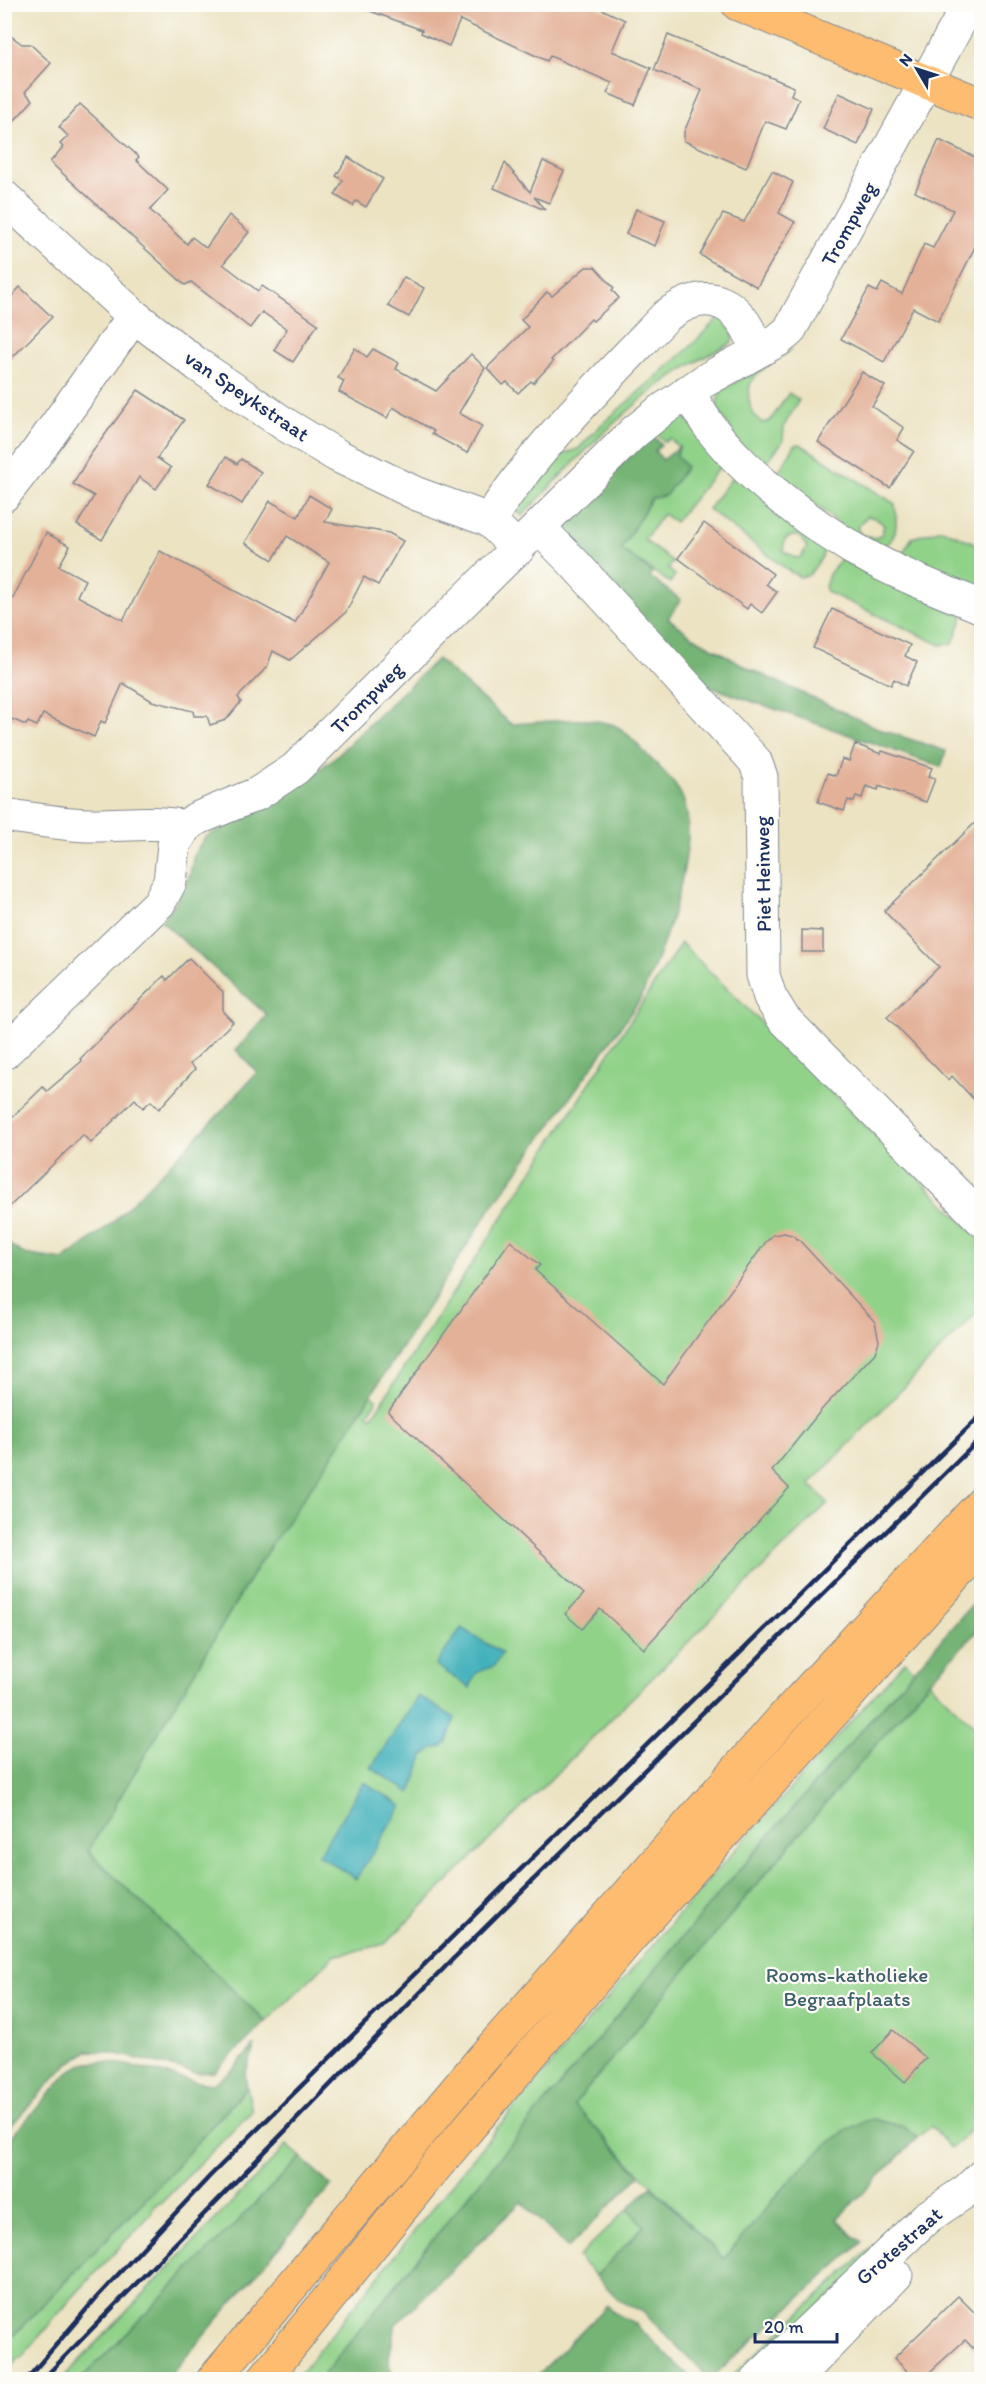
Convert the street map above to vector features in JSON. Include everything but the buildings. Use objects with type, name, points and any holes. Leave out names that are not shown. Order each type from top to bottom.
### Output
[{"type":"main road","points":[[738,4],[981,105]]},
{"type":"main road","points":[[213,2379],[482,2059],[783,1718],[981,1503]]},
{"type":"main road","points":[[263,2379],[426,2178],[629,1939],[981,1547]]},
{"type":"street","name":"Trompweg","points":[[185,827],[210,813],[258,794],[295,769],[633,433],[687,392],[778,340],[789,331],[969,4]]},
{"type":"street","name":"van Speykstraat","points":[[4,197],[134,316],[208,372],[286,425],[338,456],[417,494],[489,520],[528,538]]},
{"type":"street","points":[[489,520],[507,492],[553,436],[666,316],[678,307],[690,301],[704,299],[722,303],[738,315],[751,333],[757,351]]},
{"type":"street","points":[[4,495],[134,316]]},
{"type":"street","points":[[687,392],[712,430],[738,459],[763,483],[828,532],[879,563],[981,607]]},
{"type":"street","name":"Piet Heinweg","points":[[528,538],[572,561],[755,761],[761,777],[763,975],[770,997],[783,1018],[981,1220]]},
{"type":"street","points":[[4,815],[59,824],[108,825],[156,822],[185,827],[174,844],[170,882],[159,903],[4,1053]]},
{"type":"street","name":"Grotestraat","points":[[757,2379],[926,2218],[974,2183]]},
{"type":"street","name":"Grotestraat","points":[[794,2379],[936,2233],[974,2183]]},
{"type":"green space","points":[[720,316],[733,334],[732,343],[686,367],[641,400],[588,448],[522,516],[512,506],[556,449],[566,453],[578,449],[602,424],[689,348]]},
{"type":"green space","points":[[792,349],[760,371],[750,385],[748,394],[751,407],[754,415],[762,423],[770,421],[789,393],[799,400],[784,426],[783,441],[762,465],[745,452],[716,407],[720,391]]},
{"type":"green space","points":[[682,416],[687,417],[723,463],[675,522],[663,514],[644,540],[673,562],[668,569],[675,575],[670,583],[621,549],[677,456],[678,447],[670,438],[665,442],[655,432]]},
{"type":"green space","points":[[652,434],[661,445],[655,451],[663,460],[679,447],[677,456],[686,467],[666,495],[651,499],[621,549],[652,572],[650,577],[681,600],[668,618],[692,636],[750,669],[882,730],[946,751],[941,767],[711,687],[690,669],[566,535],[569,517]]},
{"type":"green space","points":[[800,444],[895,504],[895,531],[886,546],[879,550],[848,531],[777,474],[795,445]],"holes":[[[867,516],[875,518],[884,525],[882,534],[876,538],[861,535],[857,528]]]},
{"type":"green space","points":[[739,477],[825,549],[809,575],[800,577],[789,571],[708,509],[732,478]],"holes":[[[799,536],[807,547],[801,557],[796,558],[783,551],[785,539]]]},
{"type":"green space","points":[[942,529],[981,546],[981,594],[905,562],[902,554],[912,538]]},
{"type":"green space","points":[[841,559],[963,616],[953,643],[941,645],[827,592],[825,587],[829,574]]},
{"type":"green space","points":[[437,659],[511,724],[587,720],[616,726],[631,738],[677,787],[683,799],[687,819],[687,844],[683,872],[668,930],[639,1001],[489,1211],[325,1467],[258,1565],[88,1851],[266,2022],[214,2072],[197,2073],[109,2052],[88,2051],[67,2064],[5,2132],[5,1242],[24,1254],[63,1260],[112,1223],[257,1072],[236,1050],[267,1015],[161,921],[175,903],[190,874],[194,854],[205,837],[276,802],[333,759]]},
{"type":"green space","points":[[681,943],[981,1240],[981,1308],[810,1484],[828,1503],[385,1944],[334,1956],[266,2022],[88,1851],[258,1565],[371,1395],[377,1400],[368,1414],[372,1417]]},
{"type":"green space","points":[[981,1594],[981,1627],[929,1682],[724,1923],[574,2105],[640,2175],[568,2248],[521,2202],[395,2325],[389,2358],[396,2379],[320,2379],[472,2191],[720,1892]]},
{"type":"green space","points":[[905,1661],[914,1670],[720,1892],[472,2191],[320,2379],[295,2380],[497,2128],[710,1878]]},
{"type":"green space","name":"Rooms-katholieke Begraafplaats","points":[[929,1682],[981,1733],[981,2119],[951,2149],[931,2126],[917,2138],[904,2127],[799,2171],[724,2259],[573,2105]]},
{"type":"green space","points":[[255,2045],[245,2075],[247,2087],[161,2183],[5,2344],[5,2144],[68,2073],[80,2065],[104,2062],[134,2066],[212,2084],[231,2071]]},
{"type":"green space","points":[[247,2087],[252,2111],[162,2202],[155,2205],[150,2215],[71,2299],[5,2377],[5,2344],[161,2183]]},
{"type":"green space","points":[[874,2119],[904,2127],[917,2138],[837,2219],[862,2242],[710,2379],[643,2312],[619,2300],[596,2276],[644,2226],[628,2209],[651,2186],[724,2259],[773,2200],[813,2157],[854,2126]]},
{"type":"green space","points":[[287,2145],[301,2157],[81,2379],[61,2380]]},
{"type":"green space","points":[[301,2157],[331,2186],[167,2379],[81,2379]]},
{"type":"green space","points":[[930,2194],[933,2198],[743,2379],[727,2380]]},
{"type":"green space","points":[[628,2209],[644,2226],[596,2276],[578,2257]]},
{"type":"green space","points":[[607,2305],[613,2312],[634,2323],[692,2379],[534,2379]]},
{"type":"water","points":[[461,1628],[502,1653],[494,1666],[476,1673],[470,1688],[436,1665]]},
{"type":"water","points":[[418,1696],[455,1718],[447,1742],[441,1747],[433,1748],[423,1756],[411,1793],[371,1768]]},
{"type":"water","points":[[364,1782],[402,1806],[356,1879],[318,1855]]},
{"type":"railway","points":[[26,2380],[97,2297],[210,2176],[982,1414]]},
{"type":"railway","points":[[42,2380],[451,1961],[982,1437]]}]
